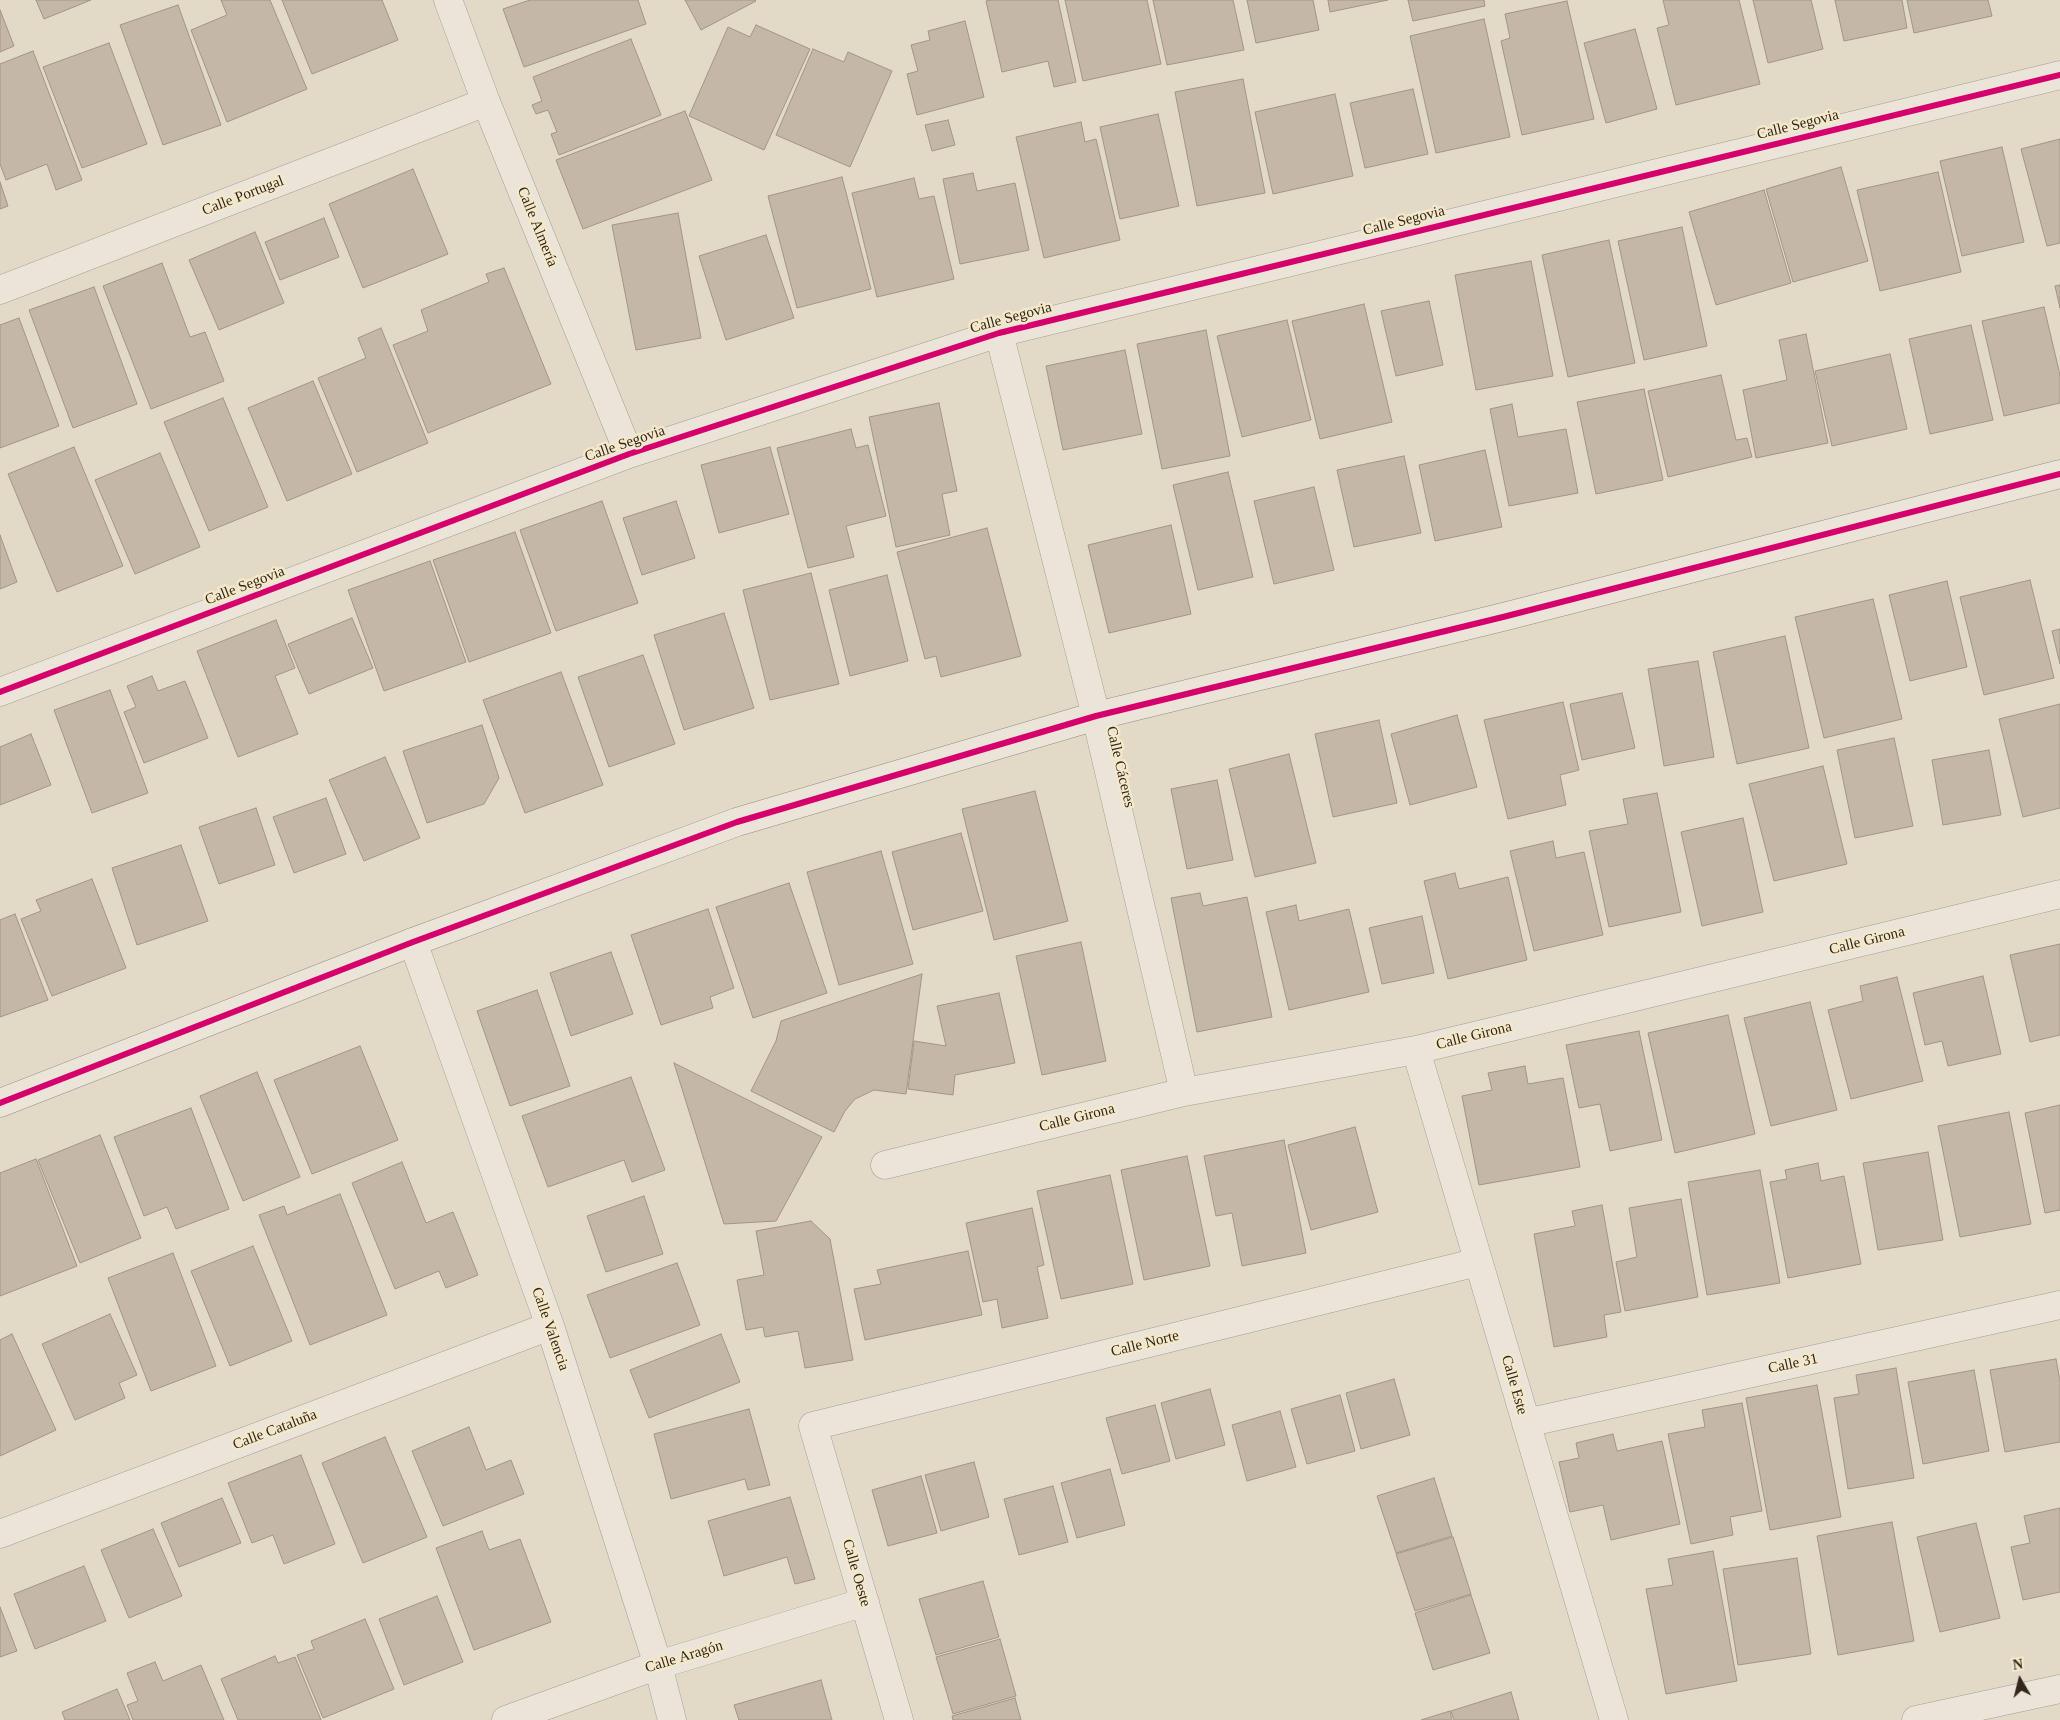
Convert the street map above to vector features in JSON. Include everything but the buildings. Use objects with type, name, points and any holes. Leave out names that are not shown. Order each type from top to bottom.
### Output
[{"type":"street","name":"Calle Almería","points":[[448,0],[486,102],[630,454]]},
{"type":"street","name":"Calle Segovia","points":[[0,692],[630,454],[999,333],[2060,74]]},
{"type":"street","name":"Calle Portugal","points":[[0,290],[486,102]]},
{"type":"street","name":"Calle Cáceres","points":[[999,333],[1096,716],[1184,1092]]},
{"type":"street","points":[[0,1103],[413,942],[737,822],[1096,716],[1513,614],[2060,474]]},
{"type":"street","name":"Calle Girona","points":[[885,1165],[1184,1092],[1416,1050],[2060,894]]},
{"type":"street","name":"Calle Valencia","points":[[413,942],[550,1326],[658,1665],[672,1720]]},
{"type":"street","name":"Calle Este","points":[[1416,1050],[1614,1720]]},
{"type":"street","name":"Calle Norte","points":[[813,1426],[1478,1262]]},
{"type":"street","name":"Calle 31","points":[[1526,1423],[2060,1305]]},
{"type":"street","name":"Calle Cataluña","points":[[0,1534],[550,1326]]},
{"type":"street","name":"Calle Oeste","points":[[813,1426],[899,1720]]},
{"type":"street","name":"Calle Aragón","points":[[506,1720],[658,1665],[864,1602]]},
{"type":"street","points":[[1916,1720],[2060,1688]]},
{"type":"cycle path","points":[[0,692],[629,454],[999,333],[2060,75]]},
{"type":"cycle path","points":[[0,1103],[413,942],[737,822],[1096,716],[1503,617],[2060,474]]}]
